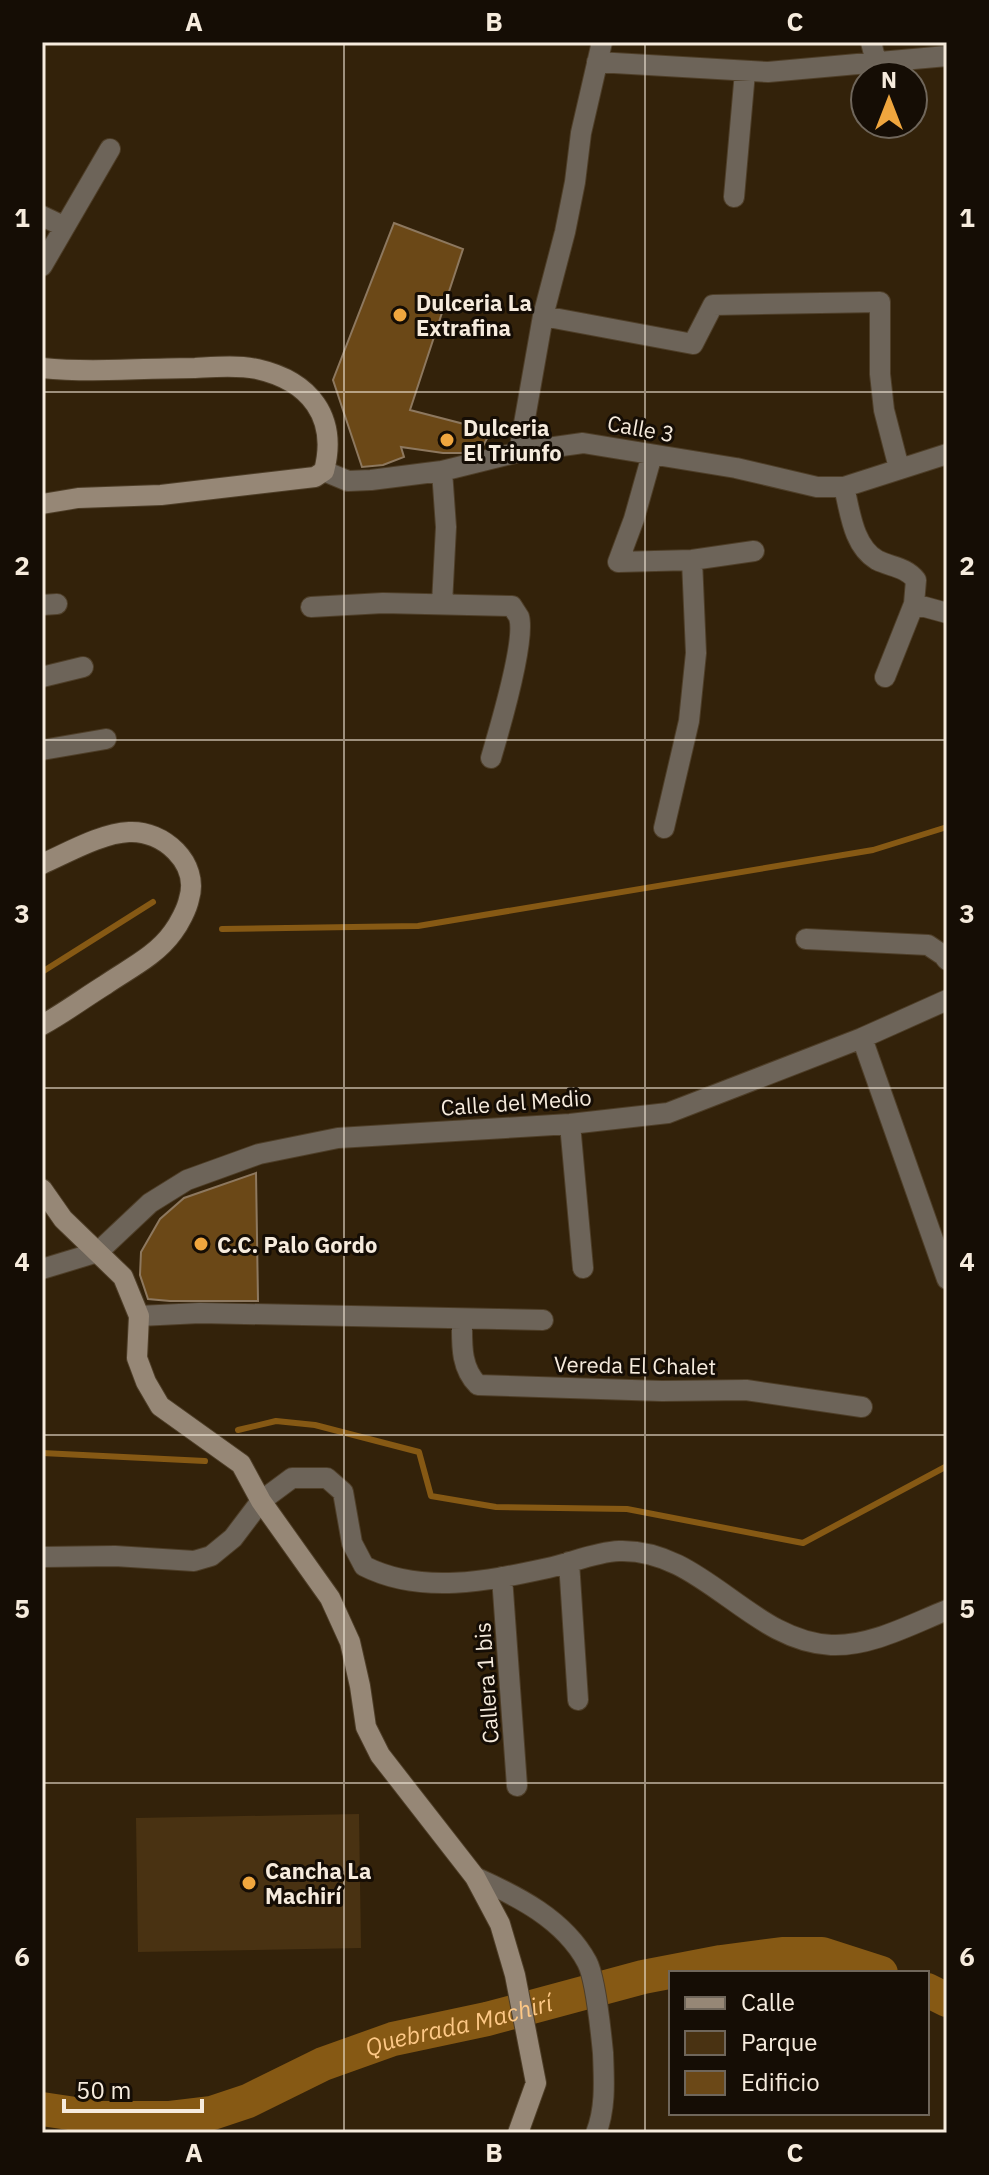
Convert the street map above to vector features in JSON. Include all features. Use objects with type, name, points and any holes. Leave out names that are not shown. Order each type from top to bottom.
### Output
[{"type":"main road","points":[[42,368],[74,371],[256,369],[296,385],[314,400],[325,419],[329,442],[324,471],[315,477],[161,495],[78,498],[42,504]]},
{"type":"main road","points":[[42,864],[104,837],[129,832],[153,835],[168,843],[183,860],[190,880],[190,899],[173,932],[150,956],[42,1025]]},
{"type":"main road","points":[[42,1189],[63,1219],[123,1277],[139,1316],[137,1358],[160,1406],[241,1464],[261,1501],[330,1598],[350,1642],[366,1727],[380,1755],[475,1877],[500,1924],[515,1975],[536,2083],[518,2133]]},
{"type":"street","points":[[519,452],[543,316],[565,232],[581,133],[600,52],[745,72],[768,72],[874,52],[947,56]]},
{"type":"street","points":[[734,197],[745,72]]},
{"type":"street","points":[[42,266],[110,149]]},
{"type":"street","points":[[42,216],[63,226]]},
{"type":"street","points":[[543,316],[693,344],[713,305],[797,306],[880,302],[880,374],[884,410],[899,468]]},
{"type":"street","name":"Calle 3","points":[[324,471],[348,481],[442,471],[519,452],[583,443],[736,468],[817,487],[844,487],[947,454]]},
{"type":"street","points":[[652,455],[618,562],[692,560],[754,551]]},
{"type":"street","points":[[442,471],[446,527],[442,604]]},
{"type":"street","points":[[844,487],[853,525],[862,546],[876,559],[911,573],[916,580],[914,604],[885,677]]},
{"type":"street","points":[[664,828],[689,721],[696,653],[692,560]]},
{"type":"street","points":[[311,607],[383,603],[512,606],[518,616],[520,633],[507,701],[491,758]]},
{"type":"street","points":[[914,604],[947,613]]},
{"type":"street","points":[[42,677],[83,667]]},
{"type":"street","points":[[42,750],[106,739]]},
{"type":"street","points":[[806,939],[928,945],[947,960]]},
{"type":"street","name":"Calle del Medio","points":[[98,1252],[150,1203],[187,1180],[259,1154],[338,1138],[570,1124],[668,1113],[862,1038],[947,1000]]},
{"type":"street","points":[[862,1038],[946,1276]]},
{"type":"street","points":[[570,1124],[583,1268]]},
{"type":"street","points":[[42,1269],[98,1252]]},
{"type":"street","name":"Vereda El Chalet","points":[[139,1316],[200,1313],[543,1320]]},
{"type":"street","name":"Vereda El Chalet","points":[[462,1319],[461,1349],[466,1368],[478,1385],[662,1391],[746,1390],[862,1407]]},
{"type":"street","points":[[42,1557],[115,1556],[194,1561],[211,1556],[233,1538],[261,1501],[292,1478],[327,1478],[343,1492],[352,1543],[364,1566],[402,1581],[435,1584],[502,1577],[617,1551],[650,1554],[701,1577],[767,1624],[831,1645],[860,1642],[947,1610]]},
{"type":"street","points":[[569,1562],[578,1700]]},
{"type":"street","name":"Callera 1 bis","points":[[502,1577],[517,1786]]},
{"type":"street","points":[[475,1877],[521,1898],[542,1913],[577,1948],[589,1965],[602,2039],[605,2083],[601,2121],[596,2133]]},
{"type":"green space","name":"Cancha La Machirí","points":[[359,1814],[361,1948],[138,1952],[136,1818]]},
{"type":"building","name":"Dulceria La Extrafina","points":[[394,223],[463,249],[410,410],[491,431],[482,448],[462,453],[443,453],[401,447],[404,457],[383,465],[362,467],[333,380]]},
{"type":"building","name":"C.C. Palo Gordo","points":[[256,1173],[258,1301],[148,1299],[140,1275],[141,1252],[160,1219],[184,1198]]},
{"type":"waterway","points":[[222,929],[418,926],[873,850],[947,827]]},
{"type":"waterway","points":[[42,972],[153,902]]},
{"type":"waterway","points":[[238,1430],[276,1421],[315,1425],[419,1452],[431,1496],[496,1507],[627,1509],[803,1543],[947,1466]]},
{"type":"waterway","points":[[42,1453],[205,1461]]},
{"type":"waterway","name":"Quebrada Machirí","points":[[674,1971],[782,1954],[822,1954],[875,1971]]},
{"type":"waterway","name":"Quebrada Machirí","points":[[42,2109],[102,2118],[170,2118],[212,2113],[248,2101],[323,2064],[393,2039],[487,2019],[669,1972]]},
{"type":"waterway","name":"Quebrada Machirí","points":[[929,1991],[947,2000]]},
{"type":"place","name":"Dulceria La Extrafina","points":[[400,315]]},
{"type":"place","name":"Dulceria El Triunfo","points":[[447,440]]},
{"type":"place","name":"C.C. Palo Gordo","points":[[201,1244]]},
{"type":"place","name":"Cancha La Machirí","points":[[249,1883]]}]
